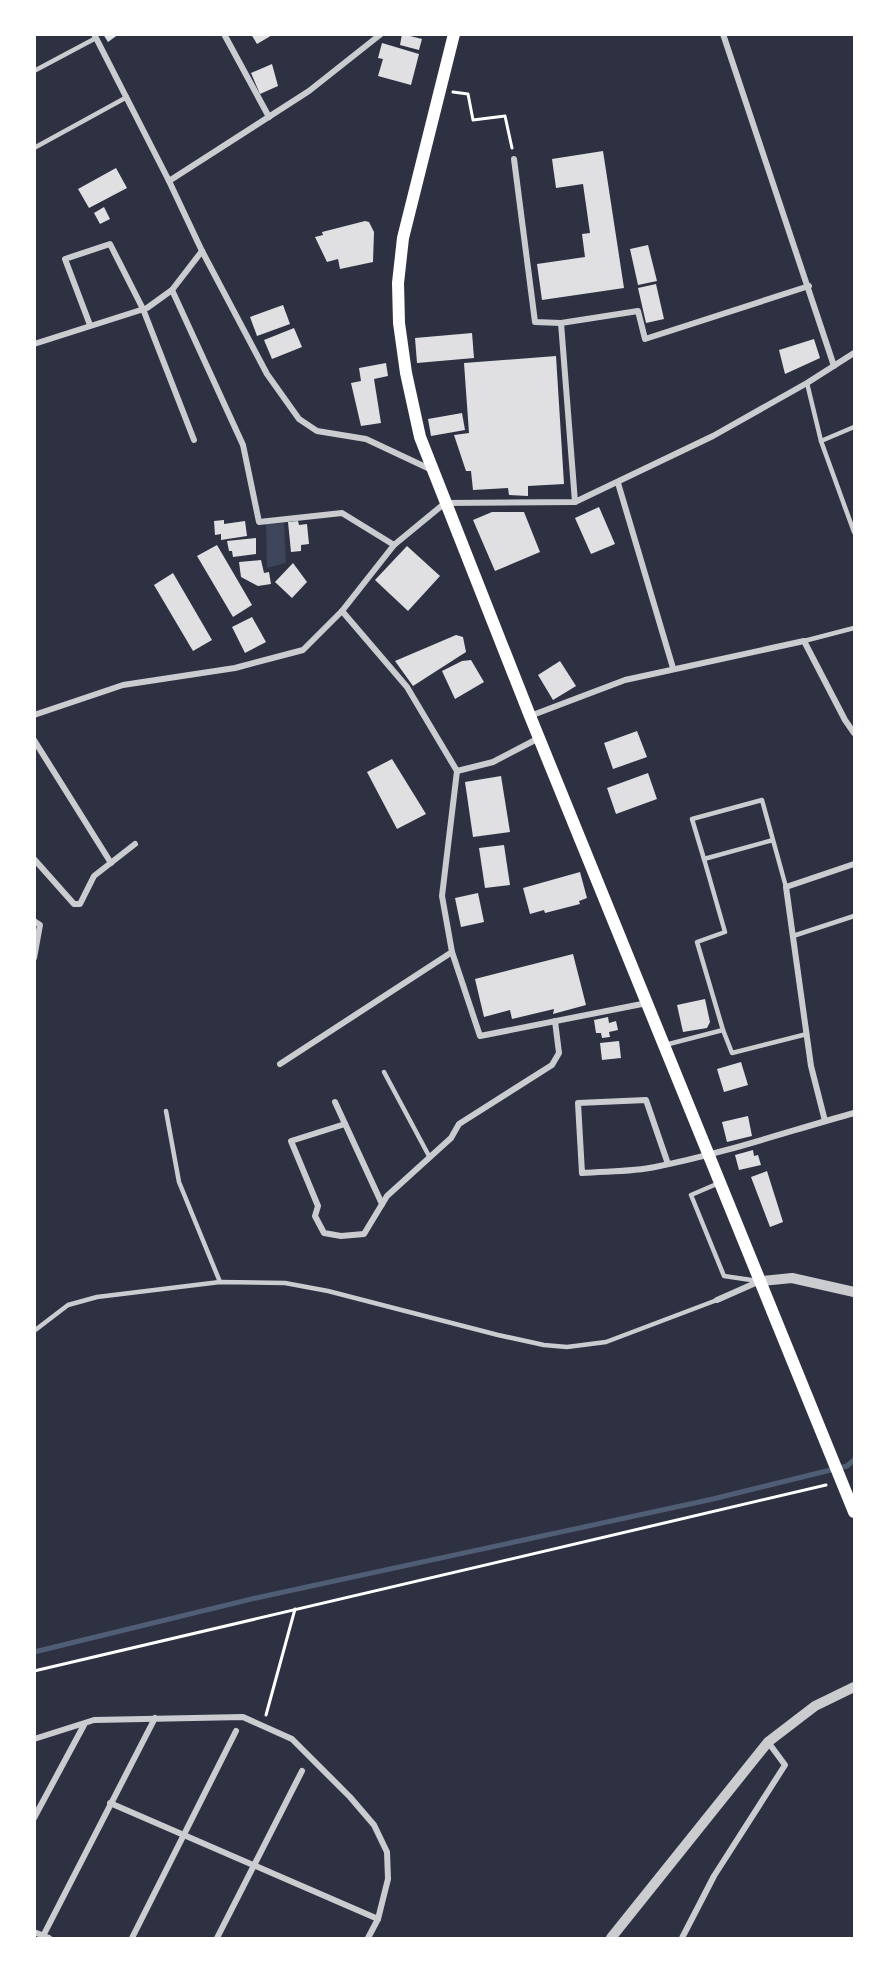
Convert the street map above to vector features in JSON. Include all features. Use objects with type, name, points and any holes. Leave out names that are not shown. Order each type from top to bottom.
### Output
[{"type":"main road","points":[[454,34],[403,238],[398,283],[399,323],[406,373],[418,427],[432,471],[530,716],[855,1512]]},
{"type":"street","points":[[224,34],[268,117]]},
{"type":"street","points":[[169,181],[309,91],[381,34]]},
{"type":"street","points":[[723,34],[834,366]]},
{"type":"street","points":[[95,36],[202,251],[267,374],[299,419],[317,431],[366,439],[432,471]]},
{"type":"street","points":[[514,159],[536,322],[561,323],[638,311],[645,339],[809,286]]},
{"type":"street","points":[[90,325],[65,259],[110,244],[143,309],[194,440]]},
{"type":"street","points":[[34,344],[143,309],[172,290],[202,251]]},
{"type":"street","points":[[172,290],[243,445],[259,522],[342,513],[394,545]]},
{"type":"street","points":[[561,323],[575,502]]},
{"type":"street","points":[[34,715],[123,685],[235,668],[303,650],[342,611],[394,545],[445,503],[575,502],[712,436],[807,383],[855,353]]},
{"type":"street","points":[[618,483],[673,668]]},
{"type":"street","points":[[342,611],[407,687],[457,771],[442,896],[452,952],[480,1036],[648,1003]]},
{"type":"street","points":[[530,716],[625,680],[804,641],[844,720],[855,733]]},
{"type":"street","points":[[457,771],[493,762],[539,738]]},
{"type":"street","points":[[34,740],[111,863]]},
{"type":"street","points":[[34,859],[74,904],[80,904],[94,876],[135,844]]},
{"type":"street","points":[[825,1121],[811,1066],[786,887],[855,864]]},
{"type":"street","points":[[34,921],[40,925],[34,958]]},
{"type":"street","points":[[280,1064],[452,952]]},
{"type":"street","points":[[345,1124],[291,1142],[318,1206],[315,1216],[324,1233],[341,1236],[364,1234],[387,1196],[451,1138],[459,1124],[552,1065],[559,1053],[555,1021]]},
{"type":"street","points":[[668,1164],[646,1100],[578,1103],[582,1173],[668,1164],[855,1113]]},
{"type":"street","points":[[335,1102],[382,1204]]},
{"type":"street","points":[[717,1300],[761,1281],[792,1278],[855,1292]]},
{"type":"street","points":[[611,1938],[768,1742],[815,1706],[855,1687]]},
{"type":"street","points":[[34,1739],[94,1720],[243,1717],[292,1739],[350,1797],[374,1825],[387,1852],[388,1879],[378,1919],[368,1938]]},
{"type":"street","points":[[34,1932],[45,1938],[110,1803],[155,1718]]},
{"type":"street","points":[[34,1818],[84,1725]]},
{"type":"street","points":[[132,1938],[236,1731]]},
{"type":"street","points":[[682,1938],[714,1876],[785,1765],[768,1742]]},
{"type":"street","points":[[217,1938],[302,1771]]},
{"type":"street","points":[[110,1803],[378,1919]]},
{"type":"lane","points":[[34,71],[95,36]]},
{"type":"lane","points":[[34,148],[127,97]]},
{"type":"lane","points":[[807,383],[821,441],[855,532]]},
{"type":"lane","points":[[821,441],[855,428]]},
{"type":"lane","points":[[804,641],[855,628]]},
{"type":"lane","points":[[786,887],[762,800],[692,819],[725,932],[697,942],[732,1053],[807,1034]]},
{"type":"lane","points":[[704,859],[773,840]]},
{"type":"lane","points":[[793,936],[855,916]]},
{"type":"lane","points":[[665,1046],[723,1030]]},
{"type":"lane","points":[[384,1072],[429,1156]]},
{"type":"lane","points":[[166,1111],[169,1141],[180,1182],[220,1282]]},
{"type":"lane","points":[[721,1182],[691,1195],[724,1276],[761,1281]]},
{"type":"lane","points":[[34,1331],[68,1305],[97,1297],[220,1282],[285,1283],[328,1291],[498,1335],[544,1345],[567,1347],[606,1342],[717,1300]]},
{"type":"path","points":[[439,90],[468,94],[473,120],[505,116],[514,159]]},
{"type":"path","points":[[34,1671],[826,1485]]},
{"type":"path","points":[[263,1725],[295,1609]]},
{"type":"shaded area","points":[[284,523],[286,563],[267,568],[266,524]]},
{"type":"building","points":[[103,34],[119,34],[108,42]]},
{"type":"building","points":[[251,34],[274,34],[257,44]]},
{"type":"building","points":[[402,34],[422,39],[419,50],[400,45]]},
{"type":"building","points":[[382,43],[419,54],[411,85],[378,76],[383,59],[378,58]]},
{"type":"building","points":[[272,64],[278,86],[260,94],[251,73]]},
{"type":"building","points":[[603,151],[624,288],[542,300],[537,264],[585,257],[582,234],[590,233],[583,184],[556,188],[552,159]]},
{"type":"building","points":[[116,168],[127,188],[89,208],[78,189]]},
{"type":"building","points":[[104,207],[110,219],[100,224],[94,213]]},
{"type":"building","points":[[365,221],[369,222],[374,232],[373,262],[340,269],[338,259],[327,262],[315,237],[323,235],[322,232]]},
{"type":"building","points":[[648,245],[657,281],[638,285],[630,249]]},
{"type":"building","points":[[656,284],[664,319],[646,323],[638,288]]},
{"type":"building","points":[[283,305],[290,324],[257,336],[250,317]]},
{"type":"building","points":[[294,328],[302,347],[272,359],[264,340]]},
{"type":"building","points":[[472,333],[474,358],[417,363],[415,338]]},
{"type":"building","points":[[814,339],[820,358],[785,374],[779,350]]},
{"type":"building","points":[[556,356],[564,484],[528,486],[528,496],[509,495],[508,488],[473,490],[471,471],[466,471],[454,435],[469,433],[464,363]]},
{"type":"building","points":[[386,363],[388,376],[374,379],[381,423],[361,426],[351,383],[361,381],[359,368]]},
{"type":"building","points":[[462,413],[465,430],[431,436],[428,419]]},
{"type":"building","points":[[599,507],[615,544],[591,554],[575,518]]},
{"type":"building","points":[[492,512],[524,512],[540,552],[495,571],[473,520]]},
{"type":"building","points":[[224,520],[224,524],[245,521],[247,536],[221,540],[221,534],[215,535],[214,521]]},
{"type":"building","points":[[298,521],[299,525],[307,524],[309,544],[301,545],[301,551],[291,552],[288,522]]},
{"type":"building","points":[[256,538],[256,554],[233,557],[232,551],[229,551],[227,541]]},
{"type":"building","points":[[217,545],[252,605],[233,617],[197,556]]},
{"type":"building","points":[[407,546],[440,576],[408,611],[375,580]]},
{"type":"building","points":[[261,560],[264,573],[269,572],[271,584],[258,586],[241,577],[239,562]]},
{"type":"building","points":[[293,563],[307,582],[292,598],[275,582]]},
{"type":"building","points":[[173,573],[212,640],[193,651],[154,585]]},
{"type":"building","points":[[252,617],[266,642],[245,653],[232,627]]},
{"type":"building","points":[[456,635],[463,637],[466,652],[413,686],[395,661]]},
{"type":"building","points":[[471,660],[484,682],[455,699],[442,671],[462,661]]},
{"type":"building","points":[[560,661],[576,686],[553,700],[538,675]]},
{"type":"building","points":[[637,731],[647,757],[613,769],[604,743]]},
{"type":"building","points":[[392,759],[426,814],[397,829],[367,772]]},
{"type":"building","points":[[648,773],[657,799],[616,814],[607,788]]},
{"type":"building","points":[[501,776],[510,832],[473,837],[465,782]]},
{"type":"building","points":[[504,845],[510,885],[485,888],[479,848]]},
{"type":"building","points":[[580,872],[587,898],[579,901],[580,904],[545,913],[544,910],[530,914],[523,888]]},
{"type":"building","points":[[478,893],[484,922],[461,927],[455,898]]},
{"type":"building","points":[[573,954],[586,1005],[553,1014],[554,1009],[512,1019],[510,1010],[484,1017],[475,979]]},
{"type":"building","points":[[705,999],[710,1022],[707,1028],[683,1032],[677,1005]]},
{"type":"building","points":[[608,1017],[609,1023],[616,1021],[618,1030],[609,1032],[610,1037],[602,1038],[601,1033],[596,1033],[594,1020]]},
{"type":"building","points":[[619,1041],[621,1058],[602,1060],[600,1043]]},
{"type":"building","points":[[741,1062],[748,1085],[724,1092],[717,1069]]},
{"type":"building","points":[[748,1116],[752,1136],[727,1142],[722,1122]]},
{"type":"building","points":[[753,1150],[754,1156],[758,1155],[761,1165],[739,1170],[735,1155]]},
{"type":"building","points":[[767,1171],[783,1222],[770,1227],[751,1177]]},
{"type":"waterway","points":[[34,1652],[256,1598],[713,1499],[847,1466],[854,1460]]}]
